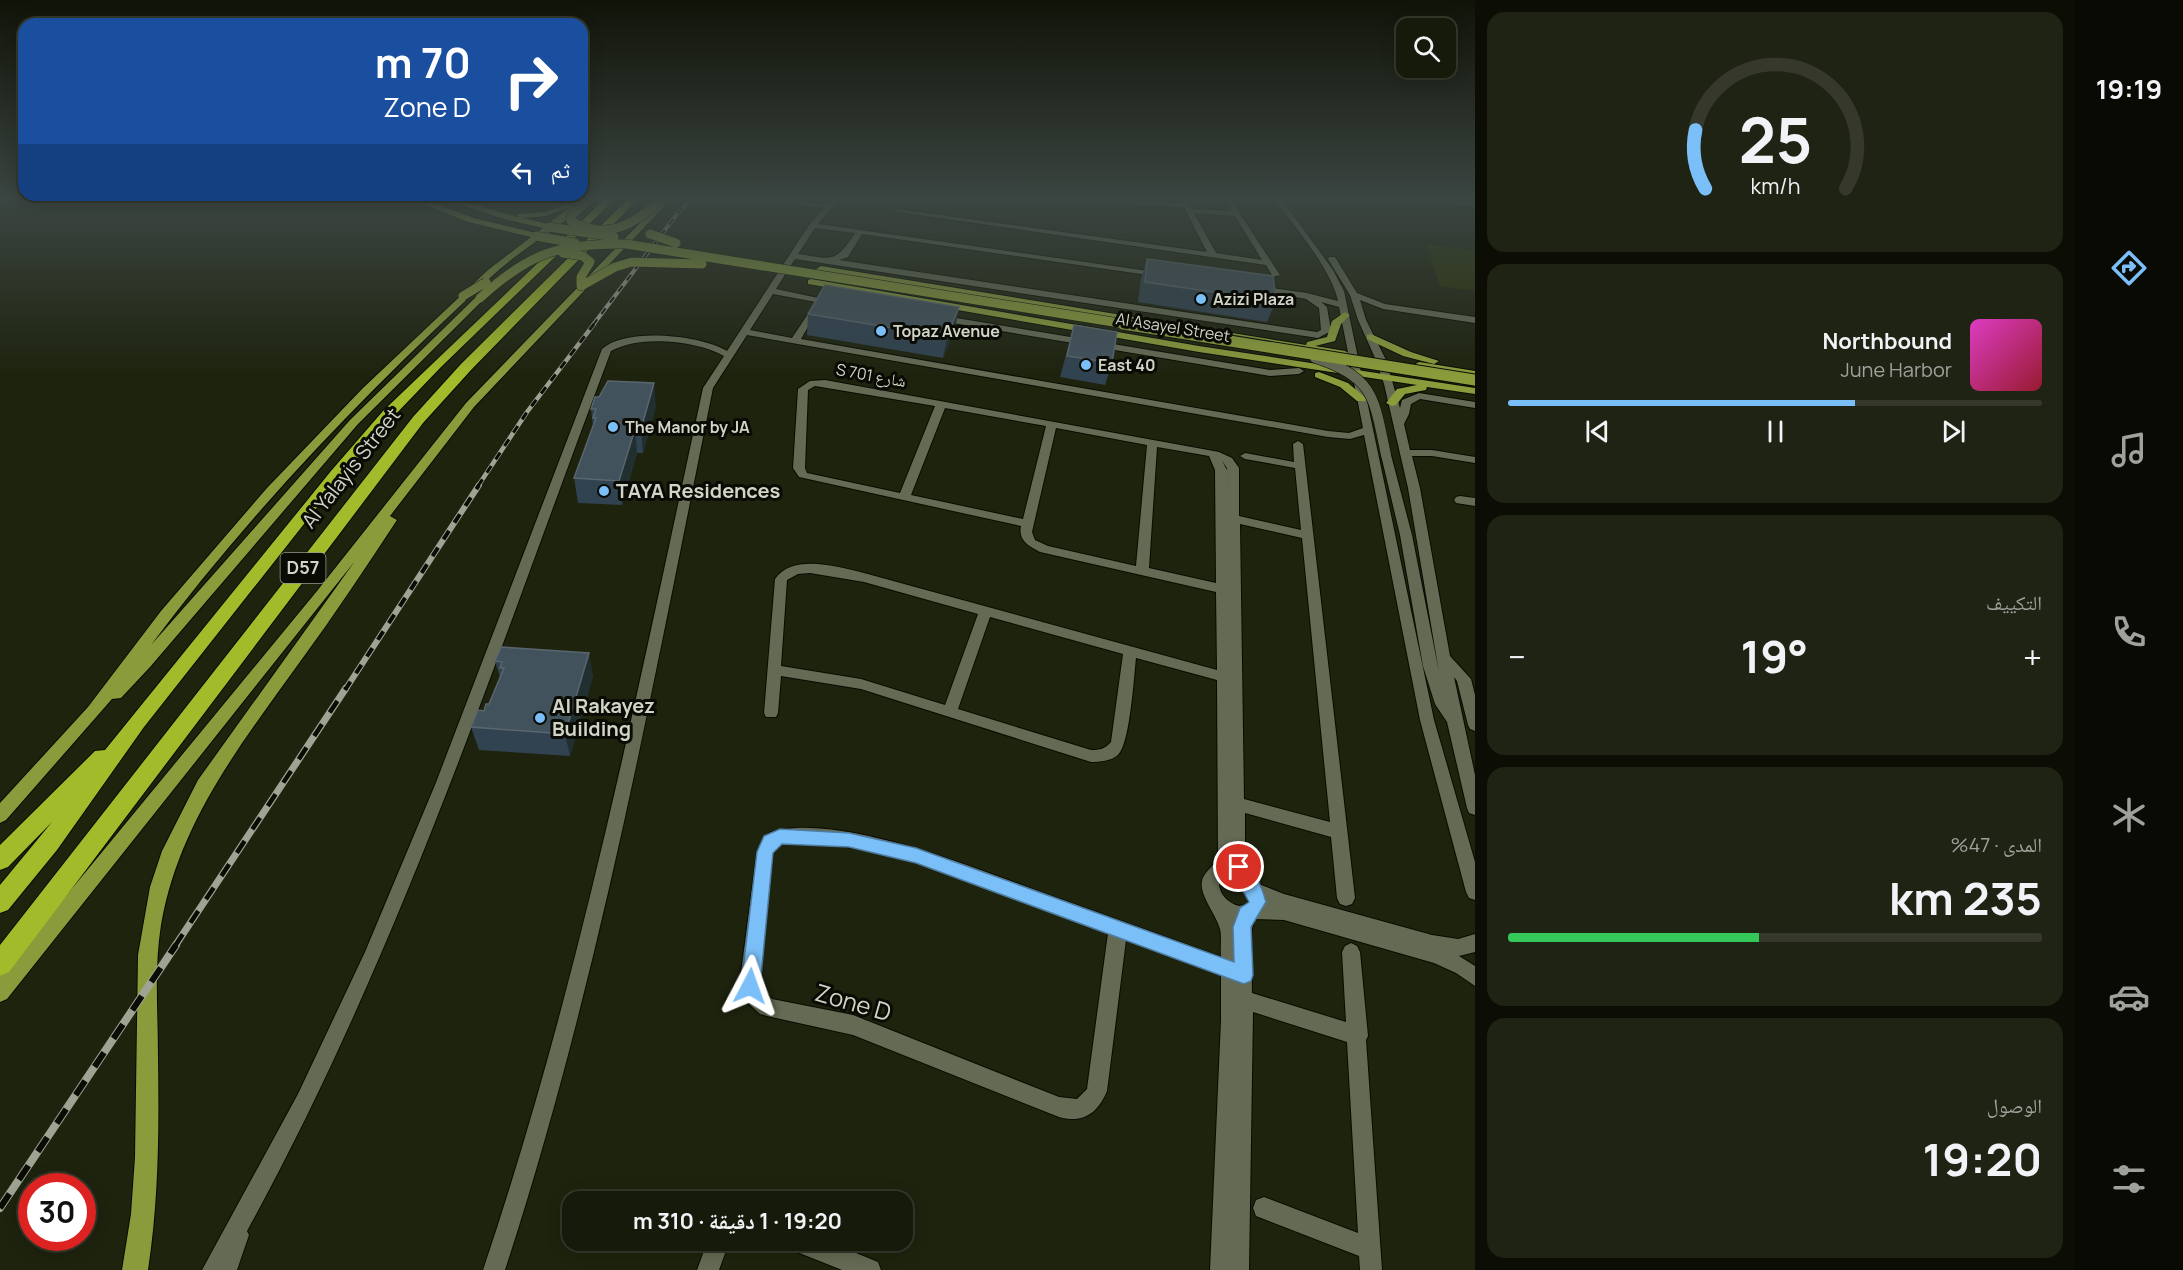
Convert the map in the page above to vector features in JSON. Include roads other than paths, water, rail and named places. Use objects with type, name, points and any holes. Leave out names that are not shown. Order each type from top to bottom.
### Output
[{"type":"highway","name":"Al Yalayis Street","points":[[0,902],[49,843],[137,722],[336,474],[388,414],[437,364],[550,256]]},
{"type":"highway","name":"Al Yalayis Street","points":[[0,964],[418,420],[466,367],[576,256]]},
{"type":"highway","points":[[0,860],[137,722]]},
{"type":"main road","points":[[491,272],[503,256]]},
{"type":"main road","points":[[0,815],[94,711],[166,615],[271,491],[367,390],[463,296],[511,256]]},
{"type":"main road","points":[[463,296],[479,288],[514,259],[522,256]]},
{"type":"main road","points":[[94,711],[114,695],[145,663],[354,422],[427,348],[513,268],[539,256]]},
{"type":"main road","points":[[581,256],[588,260],[589,266],[581,277],[581,286]]},
{"type":"main road","points":[[0,992],[321,594],[470,405],[611,256]]},
{"type":"main road","name":"Al Asayel Street","points":[[656,256],[1199,349],[1353,364]]},
{"type":"main road","points":[[708,256],[1475,380]]},
{"type":"main road","name":"Al Asayel Street","points":[[749,256],[825,265],[1289,344],[1353,364],[1387,378],[1475,391]]},
{"type":"main road","points":[[581,286],[615,267],[632,262],[704,264]]},
{"type":"main road","points":[[1105,303],[1154,322]]},
{"type":"main road","points":[[1289,344],[1316,344],[1329,340],[1334,335],[1338,320],[1344,311]]},
{"type":"main road","points":[[1371,337],[1407,354],[1475,368]]},
{"type":"main road","points":[[1199,349],[1241,361],[1299,371],[1336,381],[1362,399]]},
{"type":"main road","points":[[1353,364],[1381,360],[1475,374]]},
{"type":"main road","points":[[1392,403],[1397,394],[1407,390],[1458,389]]},
{"type":"main road","points":[[135,1270],[145,1202],[147,1164],[148,957],[153,917],[165,868],[187,814],[210,772],[339,597],[400,505],[417,470]]},
{"type":"street","points":[[494,1270],[528,1168],[561,1053],[622,797],[708,388],[794,256]]},
{"type":"street","points":[[795,256],[825,265],[852,265],[1318,335],[1326,331],[1323,307],[1307,296]]},
{"type":"street","points":[[825,265],[842,256]]},
{"type":"street","points":[[846,256],[852,265]]},
{"type":"street","points":[[1033,256],[1169,276]]},
{"type":"street","points":[[1215,256],[1268,264]]},
{"type":"street","points":[[1263,256],[1276,275]]},
{"type":"street","points":[[1319,256],[1340,291],[1427,720],[1475,892]]},
{"type":"street","points":[[1330,256],[1354,296],[1358,311],[1387,378],[1403,447],[1455,724],[1475,808]]},
{"type":"street","points":[[1246,287],[1323,296],[1340,291]]},
{"type":"street","points":[[770,291],[843,303]]},
{"type":"street","points":[[1292,293],[1307,296],[1344,311]]},
{"type":"street","points":[[1354,296],[1383,306],[1475,320]]},
{"type":"street","points":[[795,341],[820,300]]},
{"type":"street","points":[[1358,311],[1383,306]]},
{"type":"street","points":[[926,316],[1270,373],[1299,371]]},
{"type":"street","points":[[744,332],[1336,435],[1358,435],[1369,429]]},
{"type":"street","points":[[1206,336],[1314,358],[1353,373],[1371,390],[1441,700],[1455,724]]},
{"type":"street","points":[[213,1270],[292,1128],[334,1040],[413,857],[607,349],[626,340],[652,340],[700,345],[720,350],[728,356]]},
{"type":"street","name":"S 701 شارع","points":[[1028,524],[808,478],[800,473],[803,388],[809,384],[822,383],[1213,454],[1221,470],[1227,518]]},
{"type":"street","points":[[1398,425],[1404,414],[1406,402],[1416,397],[1475,405]]},
{"type":"street","points":[[904,498],[941,404]]},
{"type":"street","points":[[1052,424],[1028,524],[1027,537],[1044,549],[1227,591]]},
{"type":"street","points":[[1142,572],[1152,443]]},
{"type":"street","points":[[1298,444],[1346,898]]},
{"type":"street","points":[[1403,447],[1475,460]]},
{"type":"street","points":[[1245,456],[1300,466]]},
{"type":"street","points":[[1460,500],[1475,502]]},
{"type":"street","points":[[1221,1270],[1231,1077],[1242,927],[1257,902],[1237,860],[1229,678],[1227,518],[1308,535]]},
{"type":"street","points":[[771,713],[781,579],[790,570],[817,570],[854,576],[1229,678]]},
{"type":"street","points":[[950,712],[986,611]]},
{"type":"street","points":[[774,670],[849,681],[1091,756],[1109,754],[1118,743],[1130,651]]},
{"type":"street","points":[[1443,657],[1464,679],[1475,725]]},
{"type":"street","points":[[1229,678],[1227,858],[1219,873],[1210,881],[1209,886],[1221,907],[1229,930],[1245,1000],[1238,1270]]},
{"type":"street","points":[[1236,804],[1339,832]]},
{"type":"street","name":"Zone D","points":[[1118,929],[1096,1091],[1089,1105],[1075,1110],[1059,1107],[853,1025],[767,1007],[756,997],[749,980],[765,852],[770,842],[784,835],[849,840],[888,848],[954,868],[1238,973]]},
{"type":"street","points":[[1219,873],[1232,874],[1283,902],[1432,944],[1458,948],[1475,943]]},
{"type":"street","points":[[1221,907],[1234,913],[1284,912],[1436,955],[1462,967],[1475,977]]},
{"type":"street","points":[[1264,1208],[1370,1259],[1351,952]]},
{"type":"street","points":[[1245,1000],[1358,1036]]},
{"type":"street","points":[[226,1270],[234,1251],[241,1220]]},
{"type":"street","points":[[708,1270],[715,1251]]},
{"type":"street","points":[[822,1251],[870,1270]]},
{"type":"railway","points":[[593,325],[645,256]]},
{"type":"railway","points":[[478,486],[527,412],[594,324]]},
{"type":"railway","points":[[345,690],[479,485]]},
{"type":"railway","points":[[175,946],[346,688]]},
{"type":"railway","points":[[0,1208],[176,945]]},
{"type":"place","name":"Azizi Plaza","points":[[1201,299]]},
{"type":"place","name":"Topaz Avenue","points":[[881,331]]},
{"type":"place","name":"East 40","points":[[1086,365]]},
{"type":"place","name":"The Manor by JA","points":[[613,427]]},
{"type":"place","name":"TAYA Residences","points":[[604,491]]},
{"type":"place","name":"Al Rakayez Building","points":[[540,718]]}]
